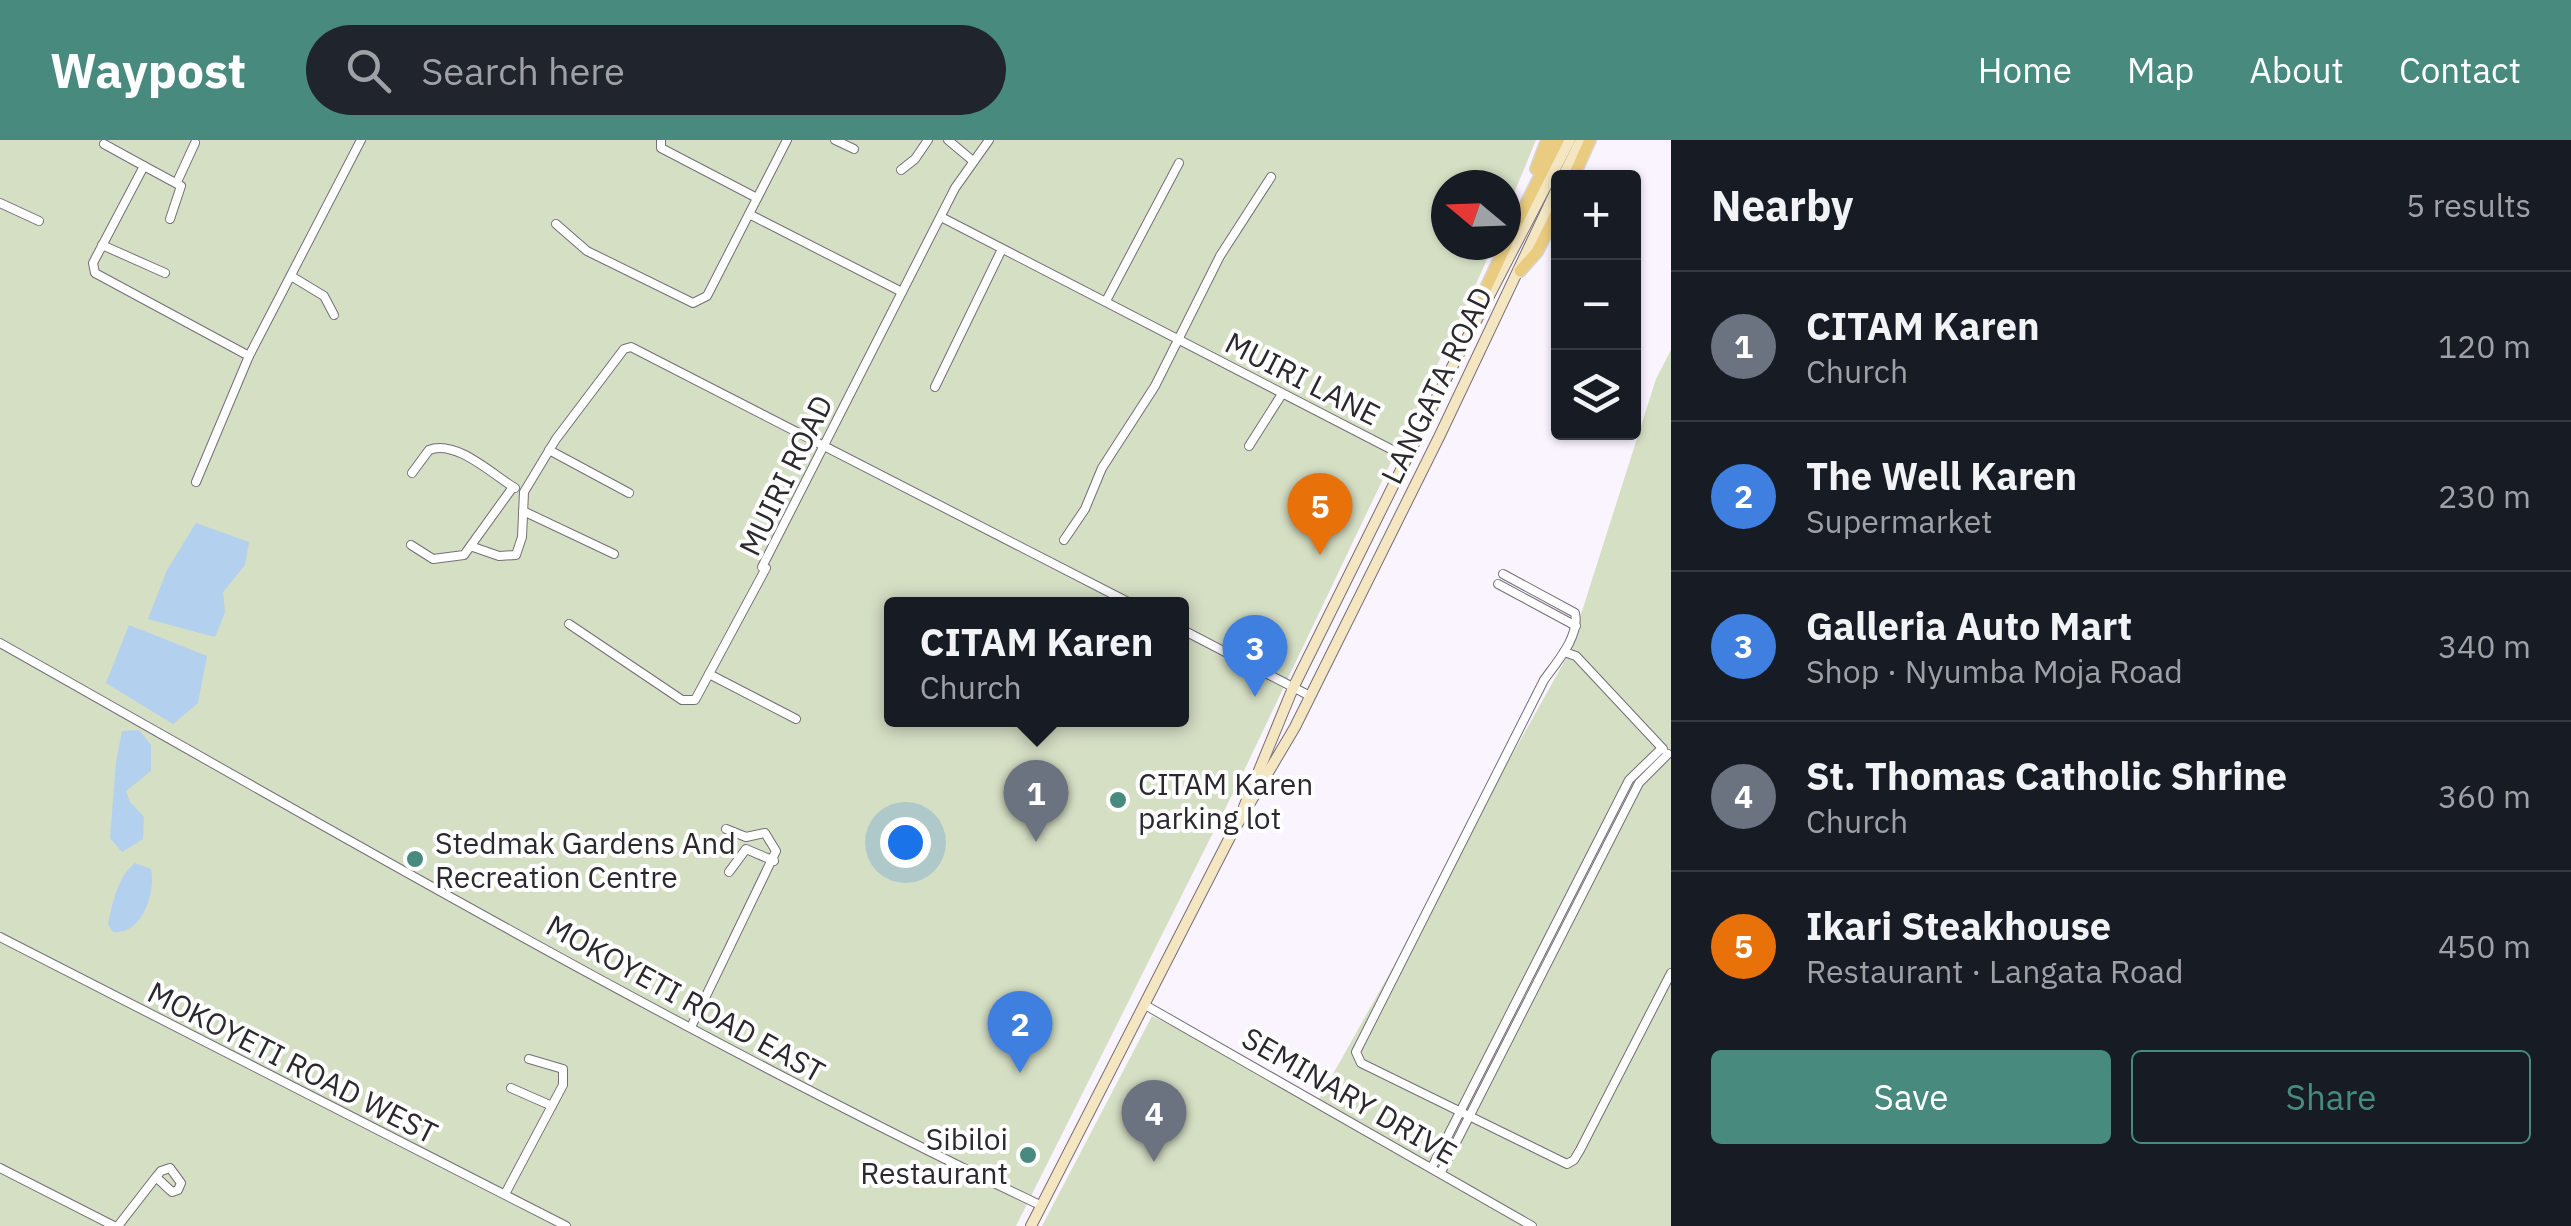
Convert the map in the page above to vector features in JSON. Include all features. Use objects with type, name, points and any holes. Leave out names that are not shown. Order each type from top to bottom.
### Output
[{"type":"main road","points":[[1521,209],[1547,140]]},
{"type":"main road","points":[[1521,212],[1558,140]]},
{"type":"main road","name":"LANGATA ROAD","points":[[1241,818],[1294,688],[1570,140]]},
{"type":"main road","name":"LANGATA ROAD","points":[[1566,170],[1581,140]]},
{"type":"main road","points":[[1577,170],[1590,140]]},
{"type":"main road","name":"LANGATA ROAD","points":[[1031,1226],[1241,818],[1287,742],[1551,201]]},
{"type":"main road","points":[[1520,271],[1537,252],[1551,223]]},
{"type":"main road","points":[[1484,308],[1486,290],[1499,260]]},
{"type":"street","points":[[196,482],[249,356],[361,140]]},
{"type":"street","points":[[649,140],[757,198]]},
{"type":"street","points":[[556,224],[587,251],[689,302],[703,300],[786,140]]},
{"type":"street","points":[[835,140],[854,149]]},
{"type":"street","points":[[901,170],[915,159],[928,140]]},
{"type":"street","points":[[948,140],[972,161]]},
{"type":"street","name":"MUIRI ROAD","points":[[569,624],[682,700],[695,700],[766,568],[762,567],[941,217],[988,140]]},
{"type":"street","points":[[178,182],[195,143]]},
{"type":"street","points":[[104,144],[178,182],[181,188],[170,219]]},
{"type":"street","points":[[1106,301],[1178,162]]},
{"type":"street","points":[[144,166],[93,268],[101,277],[249,356]]},
{"type":"street","points":[[1064,540],[1085,509],[1102,468],[1155,386],[1220,256],[1271,178]]},
{"type":"street","points":[[0,203],[39,221]]},
{"type":"street","points":[[748,214],[902,292]]},
{"type":"street","name":"MUIRI LANE","points":[[941,217],[1408,458]]},
{"type":"street","points":[[102,246],[165,274]]},
{"type":"street","points":[[935,388],[1002,249]]},
{"type":"street","points":[[291,276],[324,296],[334,315]]},
{"type":"street","points":[[473,547],[514,557],[522,537],[524,492],[587,395],[627,347],[1118,597]]},
{"type":"street","points":[[1249,446],[1282,394]]},
{"type":"street","points":[[412,472],[428,450],[442,447],[524,492]]},
{"type":"street","points":[[549,450],[629,493]]},
{"type":"street","points":[[411,546],[438,560],[464,555],[513,488]]},
{"type":"street","points":[[523,511],[614,554]]},
{"type":"street","points":[[1503,574],[1576,613],[1576,626],[1544,680],[1356,1052],[1361,1063],[1563,1163],[1570,1163],[1671,972]]},
{"type":"street","points":[[1498,584],[1576,626]]},
{"type":"street","points":[[1189,633],[1310,696]]},
{"type":"street","name":"MOKOYETI ROAD EAST","points":[[0,643],[328,826],[402,872],[842,1108],[1042,1206]]},
{"type":"street","points":[[1432,1167],[1639,783],[1667,753],[1576,656],[1564,652]]},
{"type":"street","points":[[709,674],[796,719]]},
{"type":"street","points":[[690,1027],[774,862],[776,850],[768,834],[746,837],[726,828]]},
{"type":"street","points":[[729,872],[746,849],[774,862]]},
{"type":"street","name":"MOKOYETI ROAD WEST","points":[[0,937],[566,1226]]},
{"type":"street","name":"SEMINARY DRIVE","points":[[1145,1005],[1532,1226]]},
{"type":"street","points":[[505,1194],[563,1084],[564,1072],[530,1059]]},
{"type":"street","points":[[511,1088],[552,1106]]},
{"type":"street","points":[[1441,1172],[1464,1113]]},
{"type":"street","points":[[0,1168],[116,1226],[156,1177]]},
{"type":"green space","points":[[0,140],[1536,140],[1521,176],[1521,170],[1431,170],[1431,260],[1487,260],[1241,777],[1016,1226],[0,1226]]},
{"type":"green space","points":[[1671,350],[1671,1226],[1042,1226],[1152,1016],[1319,1099],[1568,655],[1637,440],[1641,440],[1641,426],[1656,379]]},
{"type":"water","points":[[196,523],[249,542],[245,565],[223,592],[225,612],[215,637],[148,619],[167,570]]},
{"type":"water","points":[[129,625],[207,656],[198,703],[173,724],[106,683]]},
{"type":"water","points":[[139,730],[151,745],[151,771],[126,791],[144,817],[143,839],[122,852],[110,838],[116,762],[122,731]]},
{"type":"water","points":[[135,863],[151,869],[149,900],[132,927],[113,932],[108,924],[114,899]]},
{"type":"place","name":"Ikari Steakhouse","points":[[1320,555]]},
{"type":"place","name":"Galleria Auto Mart","points":[[1255,697]]},
{"type":"place","name":"CITAM Karen parking lot","points":[[1118,800]]},
{"type":"place","name":"CITAM Karen","points":[[1036,842]]},
{"type":"place","name":"Stedmak Gardens And Recreation Centre","points":[[415,859]]},
{"type":"place","name":"The Well Karen","points":[[1020,1073]]},
{"type":"place","name":"Sibiloi Restaurant","points":[[1028,1155]]},
{"type":"place","name":"St. Thomas Catholic Shrine","points":[[1154,1162]]}]
